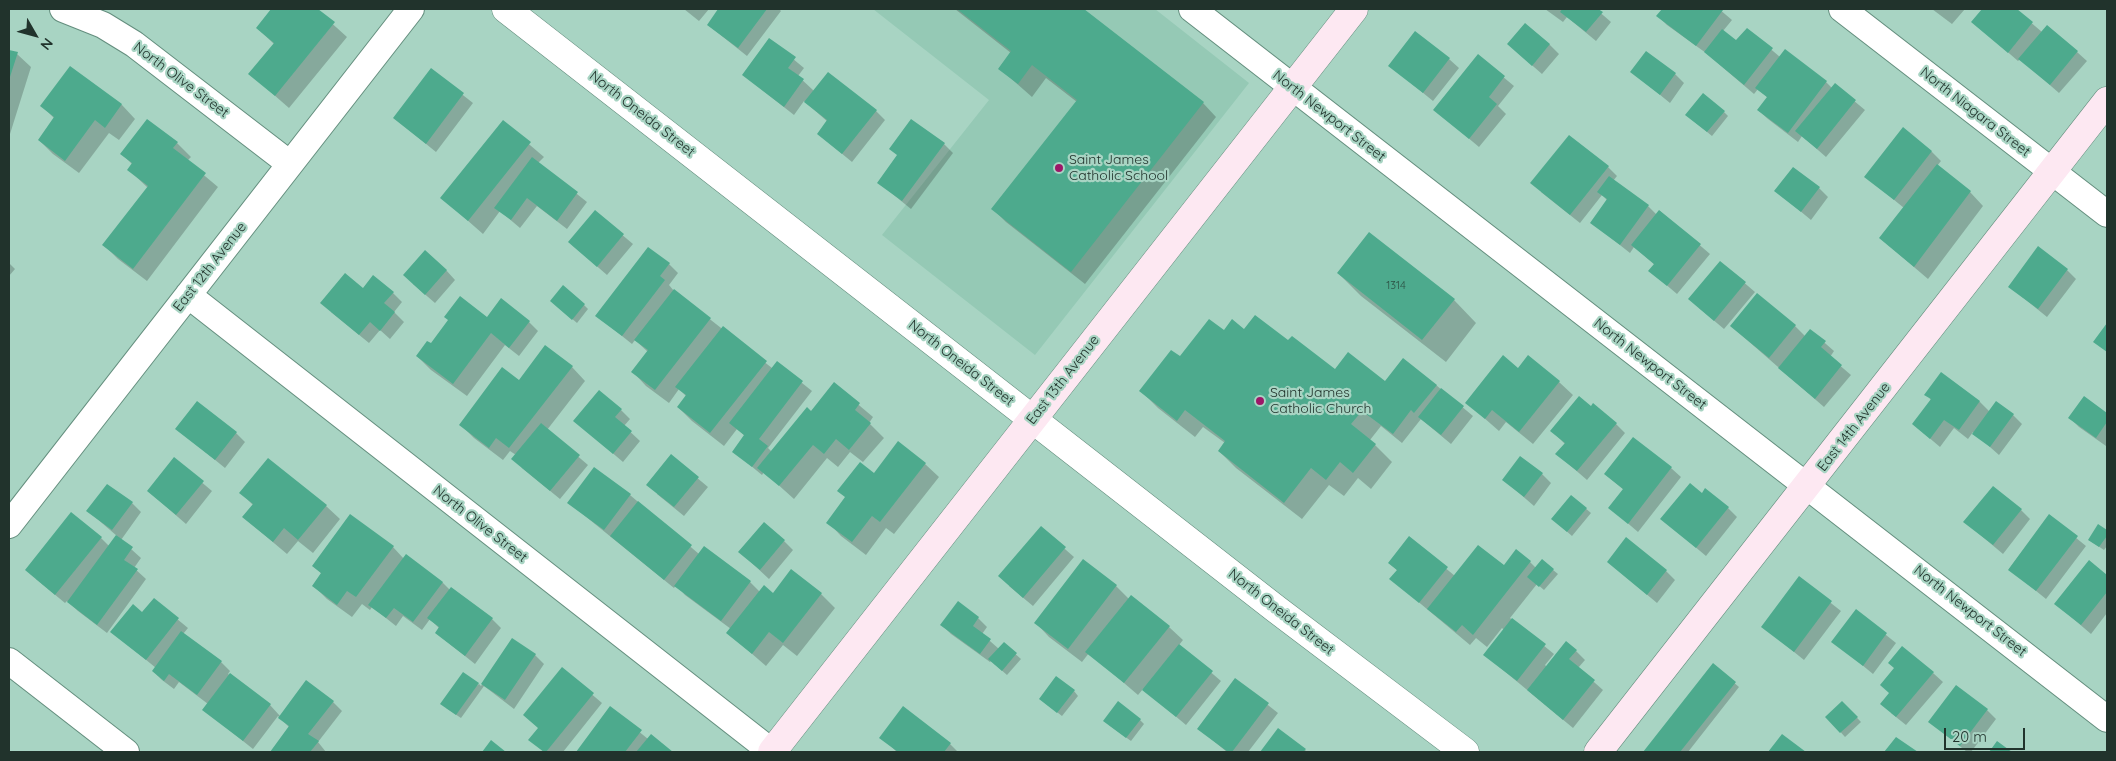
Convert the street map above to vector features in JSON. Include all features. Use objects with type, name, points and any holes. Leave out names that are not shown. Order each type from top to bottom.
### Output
[{"type":"main road","name":"East 13th Avenue","points":[[772,752],[1354,9]]},
{"type":"main road","name":"East 14th Avenue","points":[[1598,752],[1808,486],[2107,101]]},
{"type":"street","name":"North Olive Street","points":[[63,9],[103,25],[134,44],[290,164]]},
{"type":"street","name":"East 12th Avenue","points":[[9,525],[411,9]]},
{"type":"street","name":"North Oneida Street","points":[[506,9],[1276,609],[1465,752]]},
{"type":"street","name":"North Newport Street","points":[[1192,9],[2107,719]]},
{"type":"street","name":"North Niagara Street","points":[[1842,9],[2107,214]]},
{"type":"street","name":"North Olive Street","points":[[188,295],[772,752]]},
{"type":"street","points":[[9,660],[126,752]]},
{"type":"shaded area","name":"Saint James Catholic School","points":[[873,9],[1155,9],[1249,83],[1035,355],[882,235],[989,100]]},
{"type":"building","points":[[271,9],[318,9],[335,22],[275,96],[248,74],[274,43],[256,28]]},
{"type":"building","points":[[718,9],[767,9],[738,48],[707,25]]},
{"type":"building","points":[[957,9],[1084,9],[1204,102],[1071,272],[991,209],[1077,100],[1032,65],[1018,84],[998,69],[1011,51]]},
{"type":"building","points":[[1562,9],[1598,9],[1603,12],[1586,32],[1560,12]]},
{"type":"building","points":[[1662,9],[1723,10],[1696,46],[1656,16]]},
{"type":"building","points":[[1982,9],[2017,9],[2033,22],[2008,53],[1971,22]]},
{"type":"building","points":[[1525,23],[1550,44],[1532,66],[1507,44]]},
{"type":"building","points":[[2047,25],[2078,51],[2050,85],[2018,59]]},
{"type":"building","points":[[1747,28],[1773,48],[1744,85],[1704,52],[1722,29],[1736,40]]},
{"type":"building","points":[[1415,31],[1450,58],[1423,93],[1388,66]]},
{"type":"building","points":[[769,38],[796,57],[788,68],[804,79],[784,107],[742,75]]},
{"type":"building","points":[[1785,49],[1827,81],[1788,133],[1757,110],[1767,97],[1755,88]]},
{"type":"building","points":[[9,50],[18,52],[9,80]]},
{"type":"building","points":[[1646,51],[1676,73],[1660,95],[1630,72]]},
{"type":"building","points":[[1478,54],[1505,76],[1489,97],[1497,104],[1469,139],[1433,110]]},
{"type":"building","points":[[70,66],[122,104],[105,128],[95,120],[65,161],[38,140],[54,117],[40,106]]},
{"type":"building","points":[[431,68],[464,93],[426,144],[393,118]]},
{"type":"building","points":[[828,72],[877,110],[842,154],[817,134],[827,120],[804,102]]},
{"type":"building","points":[[1835,83],[1856,100],[1817,149],[1795,131]]},
{"type":"building","points":[[1703,93],[1725,111],[1707,132],[1685,115]]},
{"type":"building","points":[[147,119],[178,142],[173,148],[206,173],[133,269],[102,245],[148,186],[127,170],[132,163],[120,154]]},
{"type":"building","points":[[911,119],[945,143],[902,201],[877,183],[897,155],[889,149]]},
{"type":"building","points":[[503,120],[531,142],[468,221],[440,198]]},
{"type":"building","points":[[1903,127],[1932,151],[1894,200],[1864,177]]},
{"type":"building","points":[[1569,135],[1609,166],[1570,215],[1530,183]]},
{"type":"building","points":[[532,157],[578,192],[557,221],[527,198],[511,220],[494,208]]},
{"type":"building","points":[[1937,164],[1971,191],[1914,267],[1879,238]]},
{"type":"building","points":[[1793,167],[1820,187],[1801,212],[1774,191]]},
{"type":"building","points":[[1609,176],[1649,205],[1620,245],[1590,223],[1607,199],[1597,192]]},
{"type":"building","points":[[595,210],[624,234],[597,267],[568,242]]},
{"type":"building","points":[[1659,210],[1701,244],[1667,286],[1648,271],[1654,264],[1631,245]]},
{"type":"building","points":[[1369,232],[1455,299],[1422,340],[1337,273]]},
{"type":"building","points":[[2038,246],[2068,269],[2038,309],[2008,287]]},
{"type":"building","points":[[648,247],[670,263],[660,276],[665,280],[622,336],[595,316]]},
{"type":"building","points":[[425,250],[447,270],[425,295],[403,275]]},
{"type":"building","points":[[1720,261],[1746,282],[1714,321],[1688,299]]},
{"type":"building","points":[[345,273],[363,288],[373,275],[394,292],[384,303],[395,312],[380,331],[370,322],[359,335],[320,303]]},
{"type":"building","points":[[563,285],[585,304],[572,320],[550,301]]},
{"type":"building","points":[[674,289],[711,318],[655,390],[631,372],[648,350],[634,340]]},
{"type":"building","points":[[1757,293],[1796,325],[1769,358],[1730,326]]},
{"type":"building","points":[[460,296],[487,317],[501,298],[530,321],[509,348],[491,333],[453,384],[416,356],[427,341],[431,343],[448,320],[444,317]]},
{"type":"building","name":"Saint James Catholic Church","points":[[1255,315],[1288,340],[1292,336],[1335,369],[1348,352],[1385,381],[1403,358],[1437,385],[1414,413],[1411,410],[1393,434],[1362,411],[1351,424],[1376,444],[1353,473],[1340,462],[1326,480],[1311,468],[1284,503],[1218,451],[1225,441],[1185,410],[1177,421],[1139,391],[1171,350],[1180,356],[1209,319],[1224,330],[1232,319],[1244,329]]},
{"type":"building","points":[[2107,323],[2107,352],[2093,342]]},
{"type":"building","points":[[723,326],[767,361],[710,433],[677,407],[686,395],[675,387]]},
{"type":"building","points":[[1810,329],[1826,341],[1821,347],[1842,365],[1815,399],[1778,368]]},
{"type":"building","points":[[545,345],[573,366],[509,448],[496,438],[489,448],[459,425],[502,367],[519,380]]},
{"type":"building","points":[[1503,355],[1518,368],[1528,355],[1560,381],[1519,432],[1492,410],[1485,419],[1465,403]]},
{"type":"building","points":[[777,361],[803,381],[759,439],[768,446],[752,467],[732,452],[744,435],[729,423]]},
{"type":"building","points":[[1941,372],[1980,401],[1959,430],[1944,420],[1930,439],[1912,424],[1931,399],[1924,395]]},
{"type":"building","points":[[834,382],[860,403],[855,410],[871,423],[849,450],[836,439],[824,454],[813,445],[779,486],[757,468],[807,407],[811,411]]},
{"type":"building","points":[[1441,388],[1464,406],[1441,435],[1418,417]]},
{"type":"building","points":[[599,390],[622,409],[615,417],[632,431],[613,454],[573,421]]},
{"type":"building","points":[[1579,396],[1591,406],[1593,403],[1617,423],[1577,471],[1555,454],[1565,443],[1550,431]]},
{"type":"building","points":[[2084,396],[2107,413],[2107,422],[2096,438],[2068,418]]},
{"type":"building","points":[[197,401],[237,432],[215,460],[175,429]]},
{"type":"building","points":[[1996,401],[2014,414],[1990,447],[1972,434]]},
{"type":"building","points":[[541,423],[580,455],[550,491],[511,459]]},
{"type":"building","points":[[1633,437],[1672,467],[1628,524],[1608,508],[1623,489],[1604,474]]},
{"type":"building","points":[[898,441],[926,463],[880,522],[872,516],[852,542],[826,523],[845,497],[837,491],[860,462],[874,473]]},
{"type":"building","points":[[671,454],[699,477],[674,507],[646,485]]},
{"type":"building","points":[[1520,456],[1543,473],[1524,497],[1502,480]]},
{"type":"building","points":[[174,457],[204,481],[176,515],[147,491]]},
{"type":"building","points":[[268,458],[327,505],[298,540],[284,528],[273,542],[242,517],[253,504],[239,493]]},
{"type":"building","points":[[594,467],[631,494],[604,530],[567,503]]},
{"type":"building","points":[[1690,483],[1702,493],[1705,488],[1729,507],[1696,548],[1660,519]]},
{"type":"building","points":[[107,484],[133,502],[112,530],[86,511]]},
{"type":"building","points":[[1993,486],[2022,509],[1993,545],[1963,522]]},
{"type":"building","points":[[1571,495],[1587,508],[1567,532],[1551,519]]},
{"type":"building","points":[[638,501],[692,545],[664,580],[610,536]]},
{"type":"building","points":[[71,512],[102,537],[55,595],[25,570]]},
{"type":"building","points":[[350,514],[394,546],[356,597],[347,591],[337,605],[312,586],[321,573],[312,566]]},
{"type":"building","points":[[2049,514],[2078,536],[2036,591],[2008,570]]},
{"type":"building","points":[[764,522],[785,540],[760,570],[738,552]]},
{"type":"building","points":[[2098,524],[2107,530],[2107,536],[2099,547],[2088,540]]},
{"type":"building","points":[[1041,526],[1066,547],[1023,598],[998,576]]},
{"type":"building","points":[[116,535],[133,547],[124,560],[138,569],[97,625],[67,602]]},
{"type":"building","points":[[1409,536],[1448,567],[1419,603],[1389,579],[1397,570],[1388,563]]},
{"type":"building","points":[[1626,537],[1667,570],[1647,595],[1607,562]]},
{"type":"building","points":[[1478,545],[1504,565],[1516,549],[1531,561],[1473,635],[1462,625],[1456,632],[1427,609]]},
{"type":"building","points":[[704,546],[751,581],[721,621],[674,586]]},
{"type":"building","points":[[406,554],[443,582],[413,622],[394,608],[386,618],[368,605]]},
{"type":"building","points":[[1083,559],[1117,585],[1068,649],[1034,623]]},
{"type":"building","points":[[1542,559],[1554,569],[1539,587],[1527,577]]},
{"type":"building","points":[[2089,560],[2107,575],[2107,592],[2081,625],[2054,604]]},
{"type":"building","points":[[791,569],[822,593],[783,643],[769,632],[752,654],[726,633],[764,585],[773,593]]},
{"type":"building","points":[[1799,576],[1832,601],[1794,652],[1761,627]]},
{"type":"building","points":[[451,587],[493,618],[465,656],[435,633],[439,627],[427,618]]},
{"type":"building","points":[[1131,595],[1170,626],[1124,683],[1085,652]]},
{"type":"building","points":[[154,598],[179,618],[146,660],[110,632],[133,604],[142,612]]},
{"type":"building","points":[[958,601],[979,617],[973,626],[991,639],[980,654],[940,625]]},
{"type":"building","points":[[1856,609],[1887,633],[1863,666],[1831,642]]},
{"type":"building","points":[[1512,618],[1546,644],[1517,681],[1483,655]]},
{"type":"building","points":[[181,631],[222,661],[197,695],[169,674],[164,681],[152,671]]},
{"type":"building","points":[[512,638],[536,654],[505,700],[481,684]]},
{"type":"building","points":[[1566,641],[1577,650],[1569,659],[1595,680],[1563,720],[1527,690]]},
{"type":"building","points":[[1004,642],[1017,653],[1002,671],[988,659]]},
{"type":"building","points":[[1179,644],[1213,671],[1176,717],[1142,690]]},
{"type":"building","points":[[1902,646],[1934,672],[1896,717],[1880,704],[1889,693],[1880,685],[1894,668],[1888,663]]},
{"type":"building","points":[[1713,663],[1736,682],[1680,752],[1643,752]]},
{"type":"building","points":[[562,667],[594,693],[546,752],[544,752],[528,740],[538,728],[523,715]]},
{"type":"building","points":[[463,672],[479,683],[456,715],[440,704]]},
{"type":"building","points":[[230,673],[271,704],[243,741],[202,710]]},
{"type":"building","points":[[1056,676],[1075,690],[1057,713],[1039,699]]},
{"type":"building","points":[[1235,678],[1269,703],[1232,752],[1228,752],[1197,729]]},
{"type":"building","points":[[306,680],[334,701],[308,734],[319,741],[310,752],[270,752],[289,726],[278,718]]},
{"type":"building","points":[[1956,685],[1988,709],[1960,746],[1928,722]]},
{"type":"building","points":[[1118,701],[1141,719],[1126,738],[1103,721]]},
{"type":"building","points":[[1842,701],[1858,717],[1840,733],[1825,717]]},
{"type":"building","points":[[610,706],[642,730],[625,752],[576,752]]},
{"type":"building","points":[[903,706],[951,743],[944,752],[898,752],[879,738]]},
{"type":"building","points":[[1278,728],[1306,749],[1303,752],[1260,752]]},
{"type":"building","points":[[651,734],[673,752],[636,752]]},
{"type":"building","points":[[1782,734],[1806,752],[1768,752]]},
{"type":"building","points":[[1896,737],[1918,752],[1884,752]]},
{"type":"building","points":[[491,740],[506,752],[482,752]]},
{"type":"building","points":[[1997,741],[2012,752],[1989,752]]},
{"type":"place","name":"Saint James Catholic School","points":[[1059,168]]},
{"type":"place","name":"Saint James Catholic Church","points":[[1260,401]]}]
